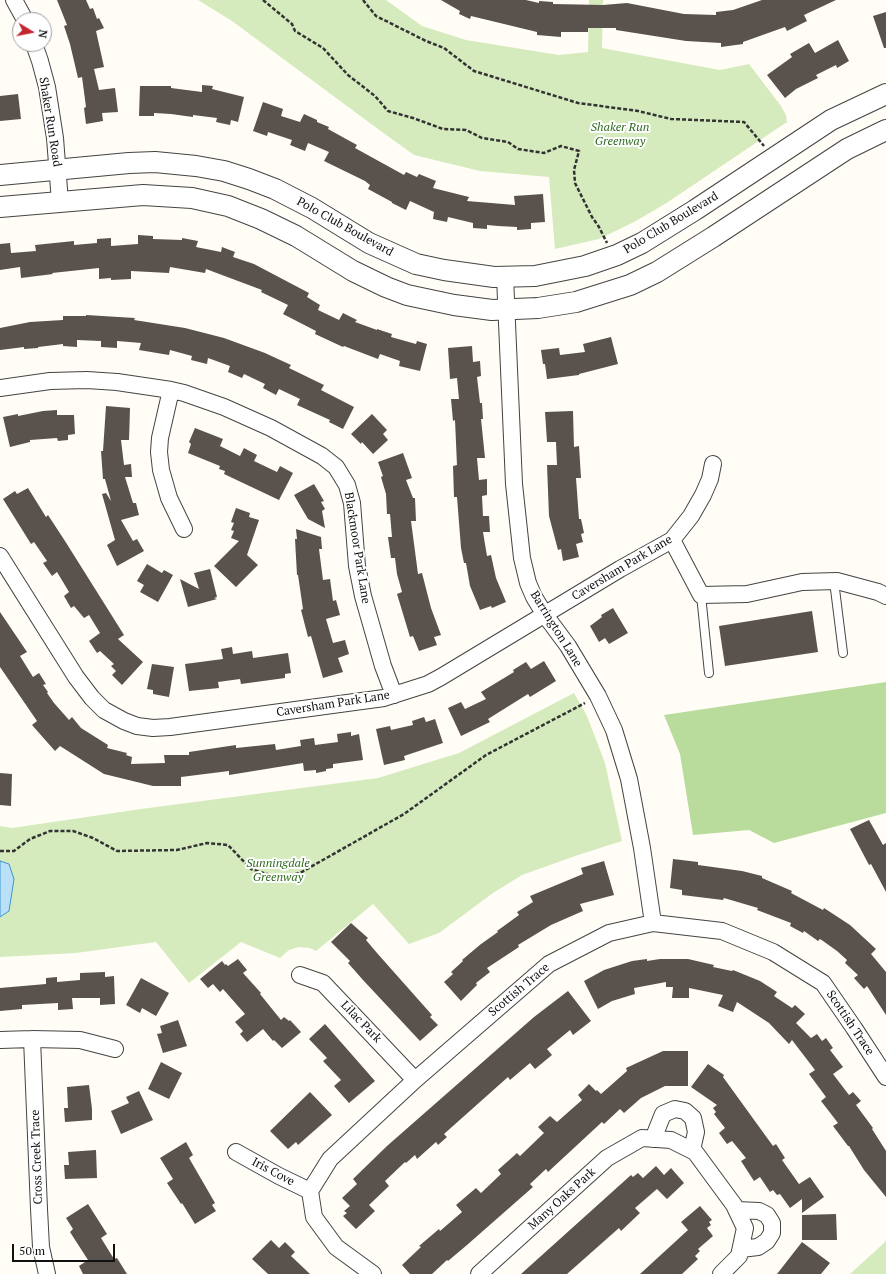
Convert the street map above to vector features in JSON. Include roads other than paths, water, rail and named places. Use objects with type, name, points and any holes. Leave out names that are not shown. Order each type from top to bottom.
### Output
[{"type":"street","points":[[14,0],[21,12]]},
{"type":"street","name":"Shaker Run Road","points":[[37,52],[47,87],[55,138],[60,202]]},
{"type":"street","name":"Polo Club Boulevard","points":[[0,175],[155,162],[196,166],[224,171],[275,189],[312,208],[369,243],[416,264],[494,278],[535,276],[570,270],[613,257],[649,239],[831,120],[886,94]]},
{"type":"street","points":[[0,207],[143,195],[192,198],[228,206],[261,219],[296,236],[353,271],[386,287],[407,295],[462,306],[492,310],[538,308],[576,302],[630,285],[657,272],[847,149],[886,130]]},
{"type":"street","name":"Barrington Lane","points":[[505,277],[514,484],[520,544],[528,583],[544,615],[568,646],[598,696],[614,730],[629,779],[642,848],[653,923]]},
{"type":"street","name":"Blackmoor Park Lane","points":[[0,388],[50,381],[87,380],[117,382],[171,390],[224,407],[271,428],[322,456],[336,467],[347,485],[352,503],[357,566],[362,596],[383,666],[394,695]]},
{"type":"street","points":[[171,390],[160,438],[160,470],[169,498],[184,529]]},
{"type":"street","name":"Caversham Park Lane","points":[[0,556],[76,677],[92,698],[104,710],[124,721],[137,726],[170,728],[384,698],[428,684],[620,569],[672,540],[691,516],[703,495],[710,479],[713,464]]},
{"type":"street","points":[[672,540],[701,595],[747,594],[802,582],[834,581],[878,592],[886,596]]},
{"type":"street","name":"Scottish Trace","points":[[310,1191],[330,1158],[415,1080],[549,964],[610,933],[653,923],[722,931],[773,952],[823,983],[886,1077]]},
{"type":"street","name":"Lilac Park","points":[[300,975],[323,983],[415,1080]]},
{"type":"street","name":"Cross Creek Trace","points":[[32,1039],[39,1209],[42,1247],[47,1274]]},
{"type":"street","points":[[0,1040],[80,1040],[115,1049]]},
{"type":"street","points":[[653,1139],[664,1114],[675,1109],[685,1111],[693,1118],[696,1132],[692,1150]]},
{"type":"street","name":"Many Oaks Park","points":[[479,1274],[607,1158],[642,1138],[671,1140],[695,1152],[737,1210],[744,1228],[740,1256],[720,1274]]},
{"type":"street","name":"Iris Cove","points":[[236,1152],[310,1191]]},
{"type":"street","points":[[310,1191],[314,1217],[336,1246],[373,1274]]},
{"type":"street","points":[[737,1210],[759,1211],[767,1215],[772,1223],[772,1233],[768,1241],[758,1248],[741,1249]]},
{"type":"lane","points":[[834,581],[842,654]]},
{"type":"lane","points":[[701,595],[709,672]]},
{"type":"water","points":[[0,861],[9,864],[14,879],[9,911],[0,917]]},
{"type":"park label","name":"Shaker Run Greenway","points":[[620,135]]},
{"type":"park label","name":"Sunningdale Greenway","points":[[278,871]]}]
